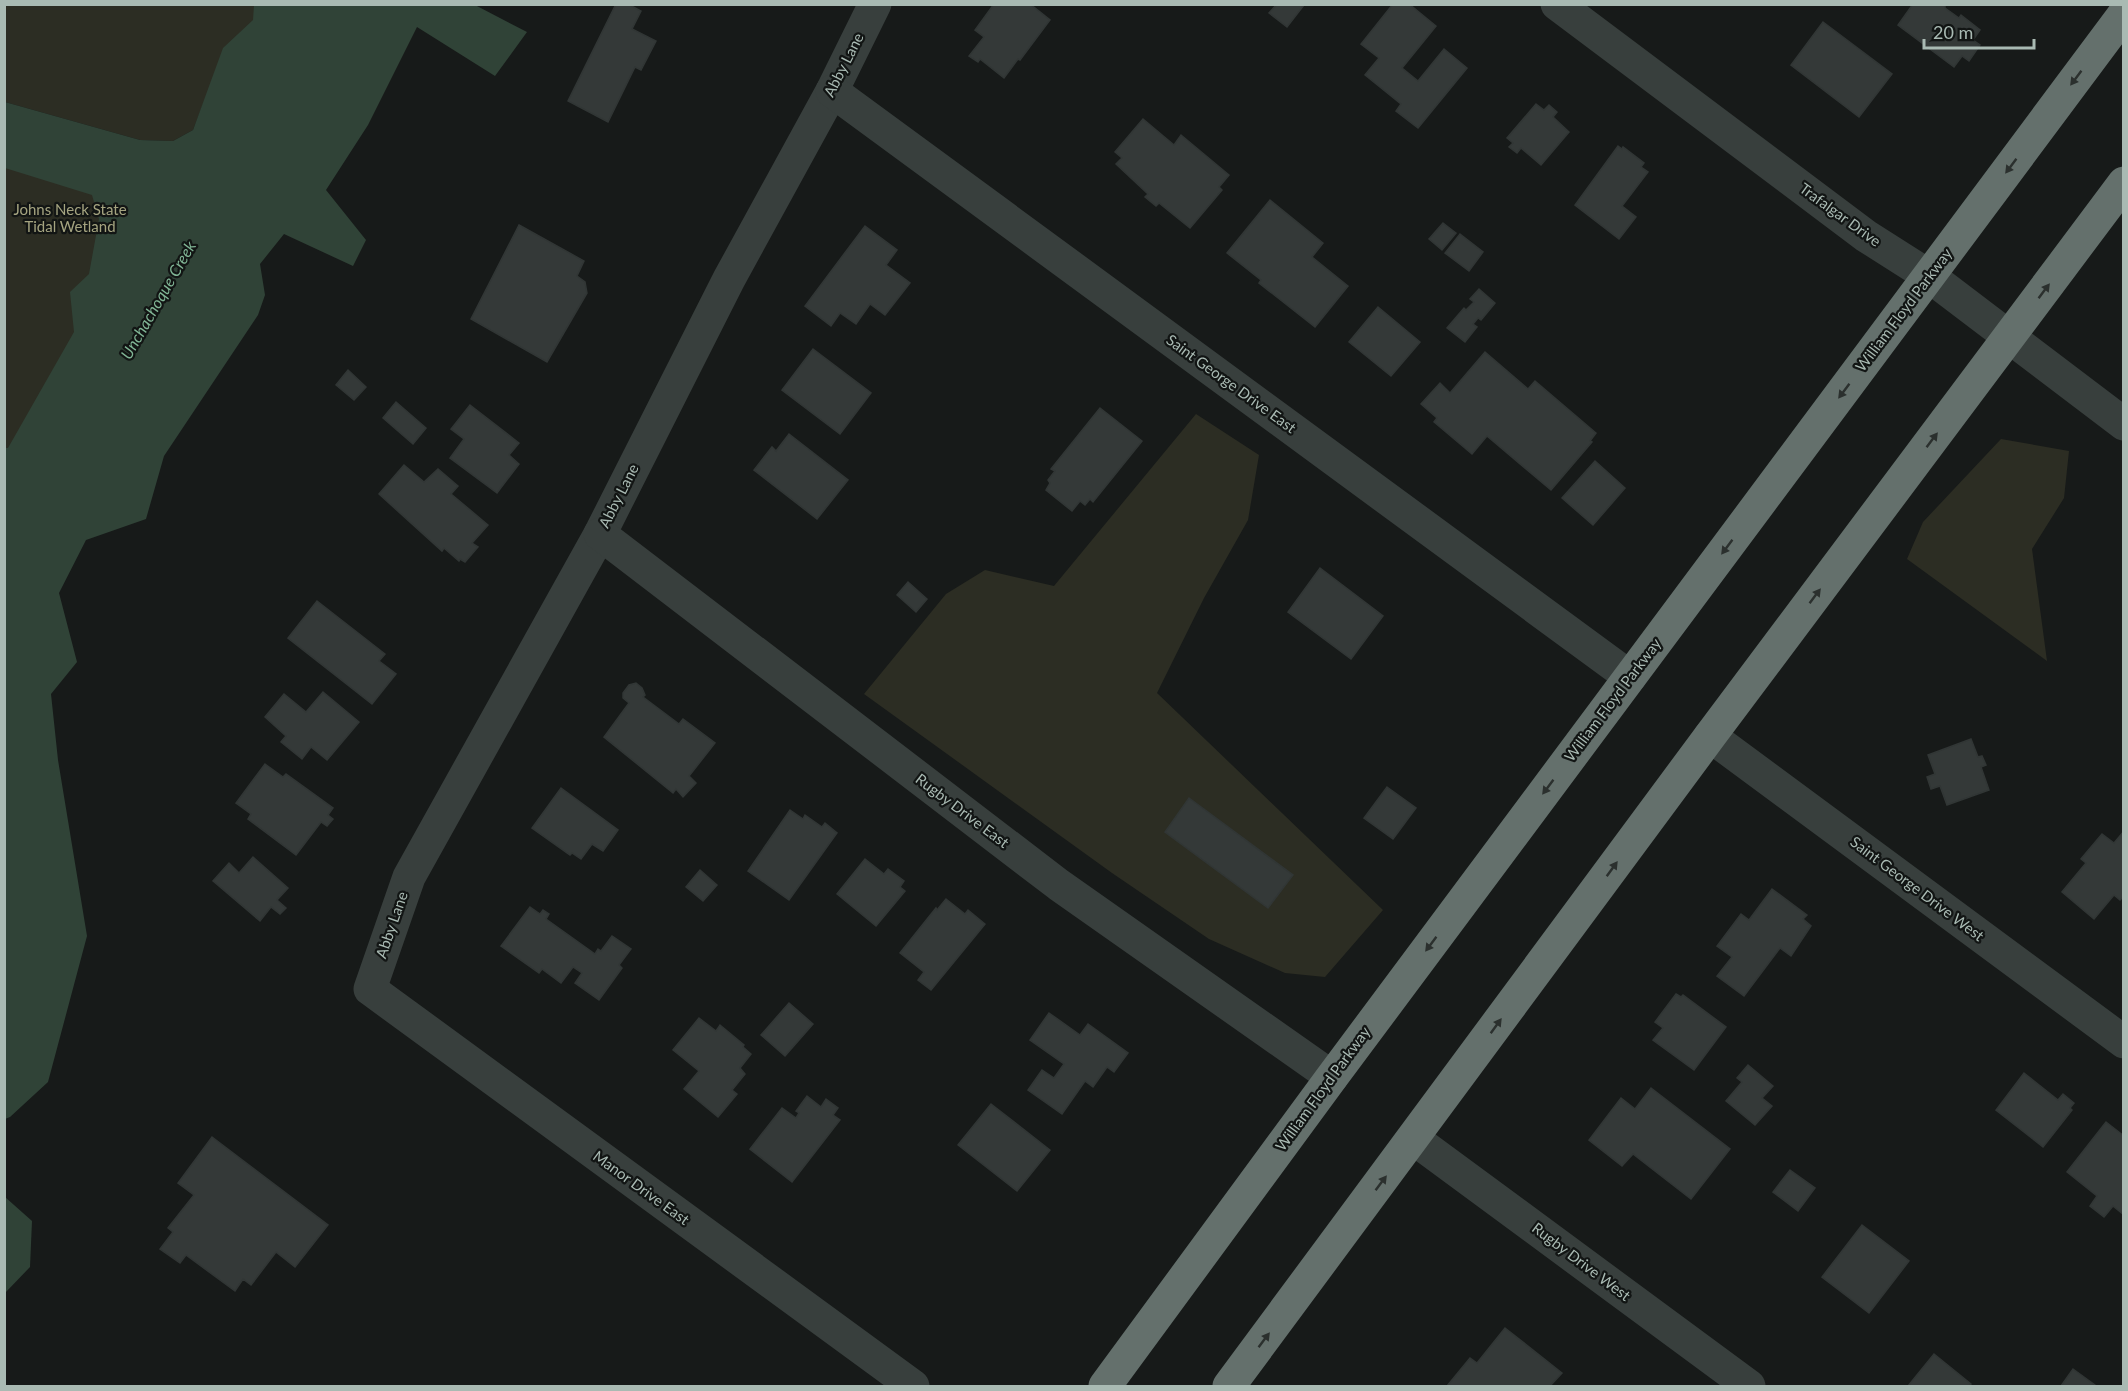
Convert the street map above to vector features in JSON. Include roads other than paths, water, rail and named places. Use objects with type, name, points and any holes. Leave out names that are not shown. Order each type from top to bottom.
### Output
[{"type":"highway","name":"William Floyd Parkway","points":[[1105,1386],[1332,1077],[2124,14]]},
{"type":"highway","points":[[1229,1386],[1710,736],[2124,183]]},
{"type":"street","name":"Abby Lane","points":[[370,990],[409,878],[600,534],[729,279],[832,91],[875,4]]},
{"type":"street","name":"Trafalgar Drive","points":[[1557,4],[1866,236],[1929,276],[2124,424]]},
{"type":"street","name":"Saint George Drive East","points":[[832,91],[1630,677]]},
{"type":"street","name":"Rugby Drive East","points":[[600,534],[1059,885],[1332,1077]]},
{"type":"street","name":"Saint George Drive West","points":[[1710,736],[2124,1042]]},
{"type":"street","name":"Manor Drive East","points":[[370,990],[913,1386]]},
{"type":"street","name":"Rugby Drive West","points":[[1414,1139],[1749,1386]]},
{"type":"water","name":"Unchachoque Creek","points":[[254,5],[475,5],[527,32],[495,76],[417,27],[368,125],[326,190],[366,240],[353,266],[284,234],[260,264],[265,295],[258,315],[164,456],[146,519],[86,540],[59,593],[77,662],[51,694],[58,760],[87,936],[48,1082],[5,1119],[5,448],[8,448],[74,332],[70,292],[89,274],[99,219],[92,195],[5,168],[5,102],[140,140],[173,141],[193,130],[223,48],[253,20]]},
{"type":"water","points":[[5,1197],[32,1221],[30,1267],[5,1293]]},
{"type":"park label","name":"Johns Neck State Tidal Wetland","points":[[70,218]]}]
